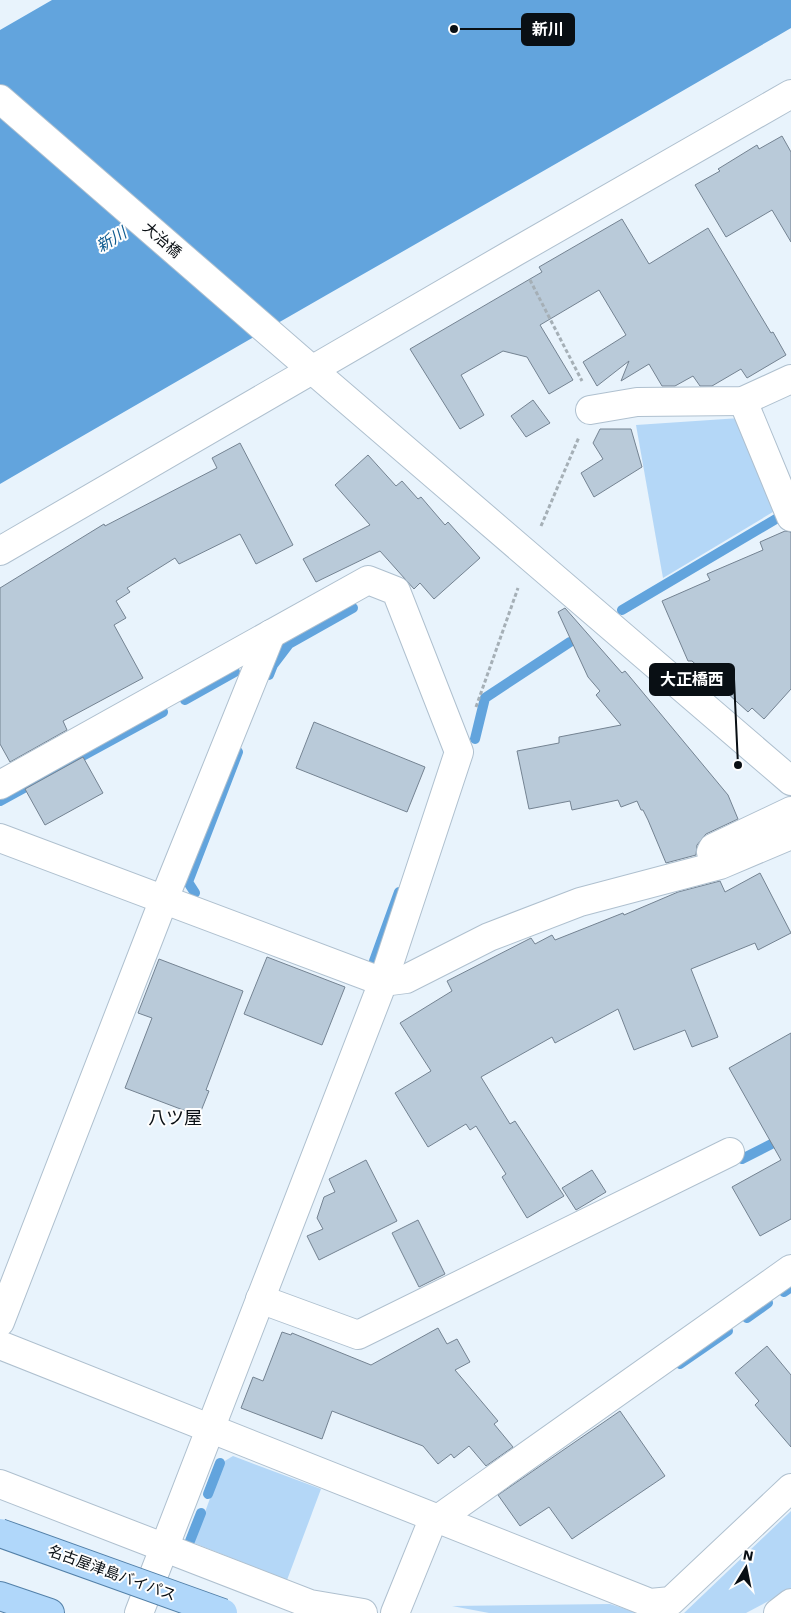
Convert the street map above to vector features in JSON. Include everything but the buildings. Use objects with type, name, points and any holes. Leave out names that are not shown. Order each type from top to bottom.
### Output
[{"type":"main road","name":"名古屋津島バイパス","points":[[0,1533],[223,1613]]},
{"type":"main road","points":[[0,1596],[50,1613]]},
{"type":"street","points":[[0,551],[307,365],[515,252],[791,94]]},
{"type":"street","name":"大治橋","points":[[0,99],[791,781]]},
{"type":"street","points":[[590,410],[637,402],[743,400],[791,379]]},
{"type":"street","points":[[743,400],[791,517]]},
{"type":"street","points":[[0,785],[368,580],[396,591],[460,752],[383,982],[139,1613]]},
{"type":"street","points":[[0,1322],[164,899],[271,634]]},
{"type":"street","points":[[699,870],[713,848],[791,811]]},
{"type":"street","points":[[0,838],[383,982],[406,979],[489,937],[580,902],[720,865],[791,835]]},
{"type":"street","points":[[260,1299],[358,1335],[730,1152]]},
{"type":"street","points":[[395,1613],[436,1518],[791,1269]]},
{"type":"street","points":[[0,1345],[650,1603],[671,1601],[791,1488]]},
{"type":"street","points":[[0,1484],[310,1604],[363,1613]]},
{"type":"street","points":[[778,1613],[791,1603]]},
{"type":"path","points":[[515,252],[591,398],[590,410],[538,533]]},
{"type":"path","points":[[460,752],[519,585]]},
{"type":"shaded area","points":[[740,418],[778,509],[663,578],[636,425]]},
{"type":"shaded area","points":[[233,1456],[321,1489],[287,1580],[194,1543],[223,1462]]},
{"type":"shaded area","points":[[791,1511],[791,1589],[746,1613],[684,1613]]},
{"type":"shaded area","points":[[610,1604],[638,1613],[489,1613],[452,1606]]},
{"type":"water","points":[[52,0],[791,0],[791,28],[0,484],[0,30]]},
{"type":"waterway","points":[[622,610],[781,516]]},
{"type":"waterway","points":[[269,675],[273,665],[289,644],[353,608]]},
{"type":"waterway","points":[[475,739],[485,698],[570,642]]},
{"type":"waterway","points":[[185,700],[235,672]]},
{"type":"waterway","points":[[0,801],[163,712]]},
{"type":"waterway","points":[[195,893],[188,882],[238,752]]},
{"type":"waterway","points":[[374,961],[399,892]]},
{"type":"waterway","points":[[742,1159],[791,1134]]},
{"type":"waterway","points":[[784,1292],[791,1287]]},
{"type":"waterway","points":[[747,1318],[768,1303]]},
{"type":"waterway","points":[[680,1364],[728,1331]]},
{"type":"waterway","points":[[208,1494],[220,1463]]},
{"type":"waterway","points":[[190,1541],[201,1513]]},
{"type":"place","name":"新川","points":[[454,29]]},
{"type":"place","name":"大正橋西","points":[[738,765]]},
{"type":"district","name":"八ツ屋","points":[[175,1118]]}]
